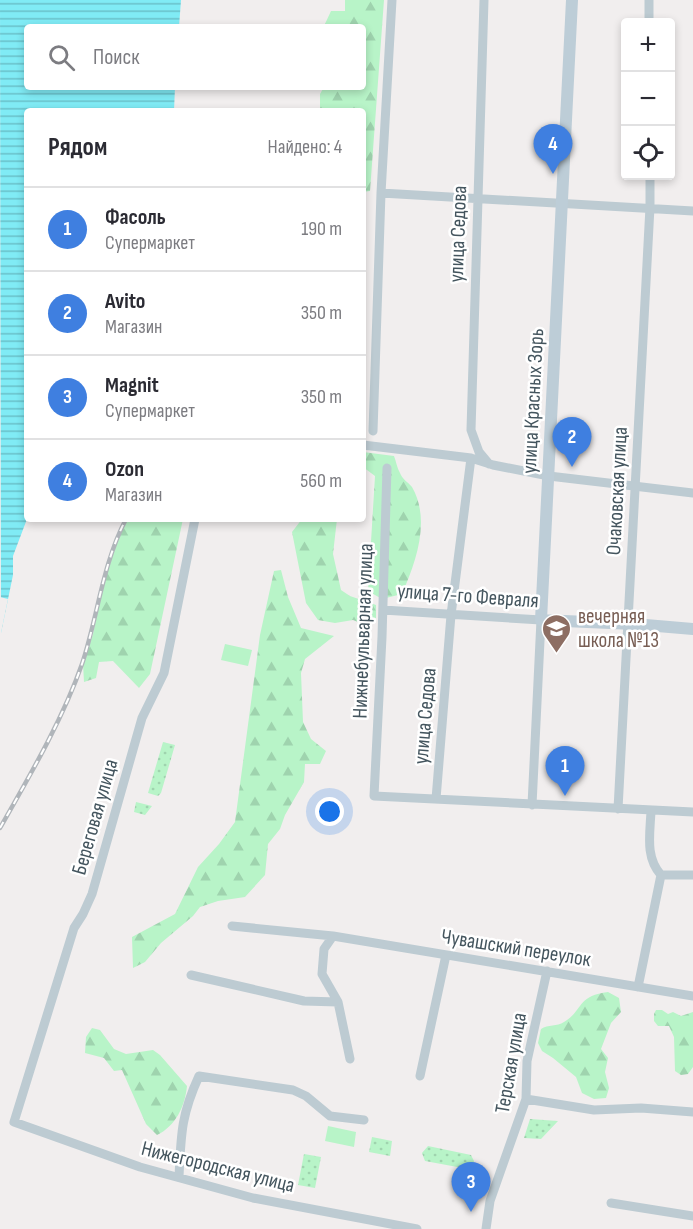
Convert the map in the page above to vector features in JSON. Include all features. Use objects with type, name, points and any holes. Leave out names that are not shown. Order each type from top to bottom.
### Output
[{"type":"street","points":[[373,431],[381,193],[392,0]]},
{"type":"street","name":"улица Седова","points":[[484,0],[471,430],[479,452],[489,464]]},
{"type":"street","name":"улица Красных Зорь","points":[[532,804],[572,0]]},
{"type":"street","points":[[649,0],[649,18]]},
{"type":"street","name":"Очаковская улица","points":[[618,809],[650,180]]},
{"type":"street","points":[[381,193],[693,211]]},
{"type":"street","points":[[366,445],[471,458],[549,476],[693,493]]},
{"type":"street","name":"улица Седова","points":[[436,799],[451,615],[471,458]]},
{"type":"street","name":"Нижнебульварная улица","points":[[387,468],[374,796],[436,799]]},
{"type":"street","name":"Береговая улица","points":[[14,1122],[74,928],[92,894],[142,718],[164,673],[194,522]]},
{"type":"street","name":"улица 7-го Февраля","points":[[383,610],[693,629]]},
{"type":"street","points":[[436,799],[693,812]]},
{"type":"street","points":[[651,811],[650,855],[652,865],[661,875],[693,875]]},
{"type":"street","points":[[638,987],[661,875]]},
{"type":"street","name":"Чувашский переулок","points":[[232,927],[333,936],[693,996]]},
{"type":"street","points":[[333,936],[324,949],[322,974],[338,1002],[350,1059]]},
{"type":"street","points":[[420,1076],[446,955]]},
{"type":"street","name":"Терская улица","points":[[486,1229],[490,1200],[526,1099],[526,1061],[547,971]]},
{"type":"street","points":[[191,975],[304,1001],[338,1002]]},
{"type":"street","points":[[179,1177],[181,1128],[188,1100],[199,1076],[293,1090],[306,1095],[330,1116],[364,1120]]},
{"type":"street","points":[[526,1099],[594,1110],[641,1107],[693,1112]]},
{"type":"street","name":"Нижегородская улица","points":[[14,1122],[140,1167],[253,1198],[417,1229]]},
{"type":"street","points":[[611,1203],[693,1216]]},
{"type":"green space","points":[[345,0],[384,0],[370,191],[366,192],[366,108],[320,108],[322,90],[366,90],[366,24],[325,24],[331,11],[345,11]]},
{"type":"green space","points":[[366,452],[394,456],[401,475],[412,487],[418,500],[421,527],[416,555],[402,594],[382,599],[368,591],[375,476],[366,469]]},
{"type":"green space","points":[[124,522],[182,522],[150,674],[139,688],[113,661],[99,662],[96,678],[84,682],[83,664],[93,634],[113,544]]},
{"type":"green space","points":[[300,522],[337,522],[333,554],[341,590],[350,596],[376,605],[376,618],[370,627],[353,620],[335,623],[318,620],[306,603],[292,532]]},
{"type":"green space","points":[[281,570],[288,597],[301,628],[334,636],[305,659],[301,673],[303,722],[311,739],[326,751],[320,764],[305,764],[304,782],[285,815],[280,829],[268,844],[265,875],[245,897],[218,901],[200,907],[193,916],[161,943],[145,962],[133,968],[132,937],[175,914],[198,867],[235,822],[260,635],[274,571]]},
{"type":"green space","points":[[225,644],[252,650],[248,666],[221,660]]},
{"type":"green space","points":[[163,742],[175,745],[161,793],[158,796],[148,793]]},
{"type":"green space","points":[[136,802],[152,806],[145,815],[134,812]]},
{"type":"green space","points":[[608,992],[619,998],[621,1012],[611,1023],[601,1049],[608,1058],[605,1072],[609,1088],[606,1098],[594,1099],[582,1093],[576,1077],[542,1051],[538,1043],[541,1029],[561,1024],[585,1000]]},
{"type":"green space","points":[[656,1010],[662,1010],[668,1014],[673,1012],[681,1016],[693,1012],[693,1067],[688,1074],[681,1075],[675,1071],[674,1037],[669,1026],[658,1026],[654,1021]]},
{"type":"green space","points":[[92,1028],[100,1030],[114,1049],[126,1054],[153,1050],[187,1086],[178,1115],[164,1131],[157,1135],[146,1124],[122,1070],[114,1071],[104,1058],[85,1053],[86,1037]]},
{"type":"green space","points":[[530,1119],[558,1121],[541,1139],[524,1138]]},
{"type":"green space","points":[[328,1126],[356,1132],[354,1147],[325,1141]]},
{"type":"green space","points":[[372,1137],[392,1141],[390,1156],[369,1152]]},
{"type":"green space","points":[[428,1146],[471,1155],[473,1165],[468,1169],[425,1161],[422,1153]]},
{"type":"green space","points":[[304,1154],[321,1157],[315,1188],[298,1185]]},
{"type":"water","points":[[0,0],[181,0],[179,24],[24,24],[24,90],[175,90],[174,108],[24,108],[24,522],[26,522],[13,556],[13,575],[1,633]]},
{"type":"pier","points":[[0,597],[8,599],[1,633],[0,633]]},
{"type":"railway","points":[[0,828],[45,748],[74,685],[88,646],[111,554],[125,522]]},
{"type":"place","name":"Ozon","points":[[553,174]]},
{"type":"place","name":"Avito","points":[[572,467]]},
{"type":"place","name":"вечерняя школа №13","points":[[557,654]]},
{"type":"place","name":"Фасоль","points":[[565,796]]},
{"type":"place","name":"Magnit","points":[[471,1212]]}]
